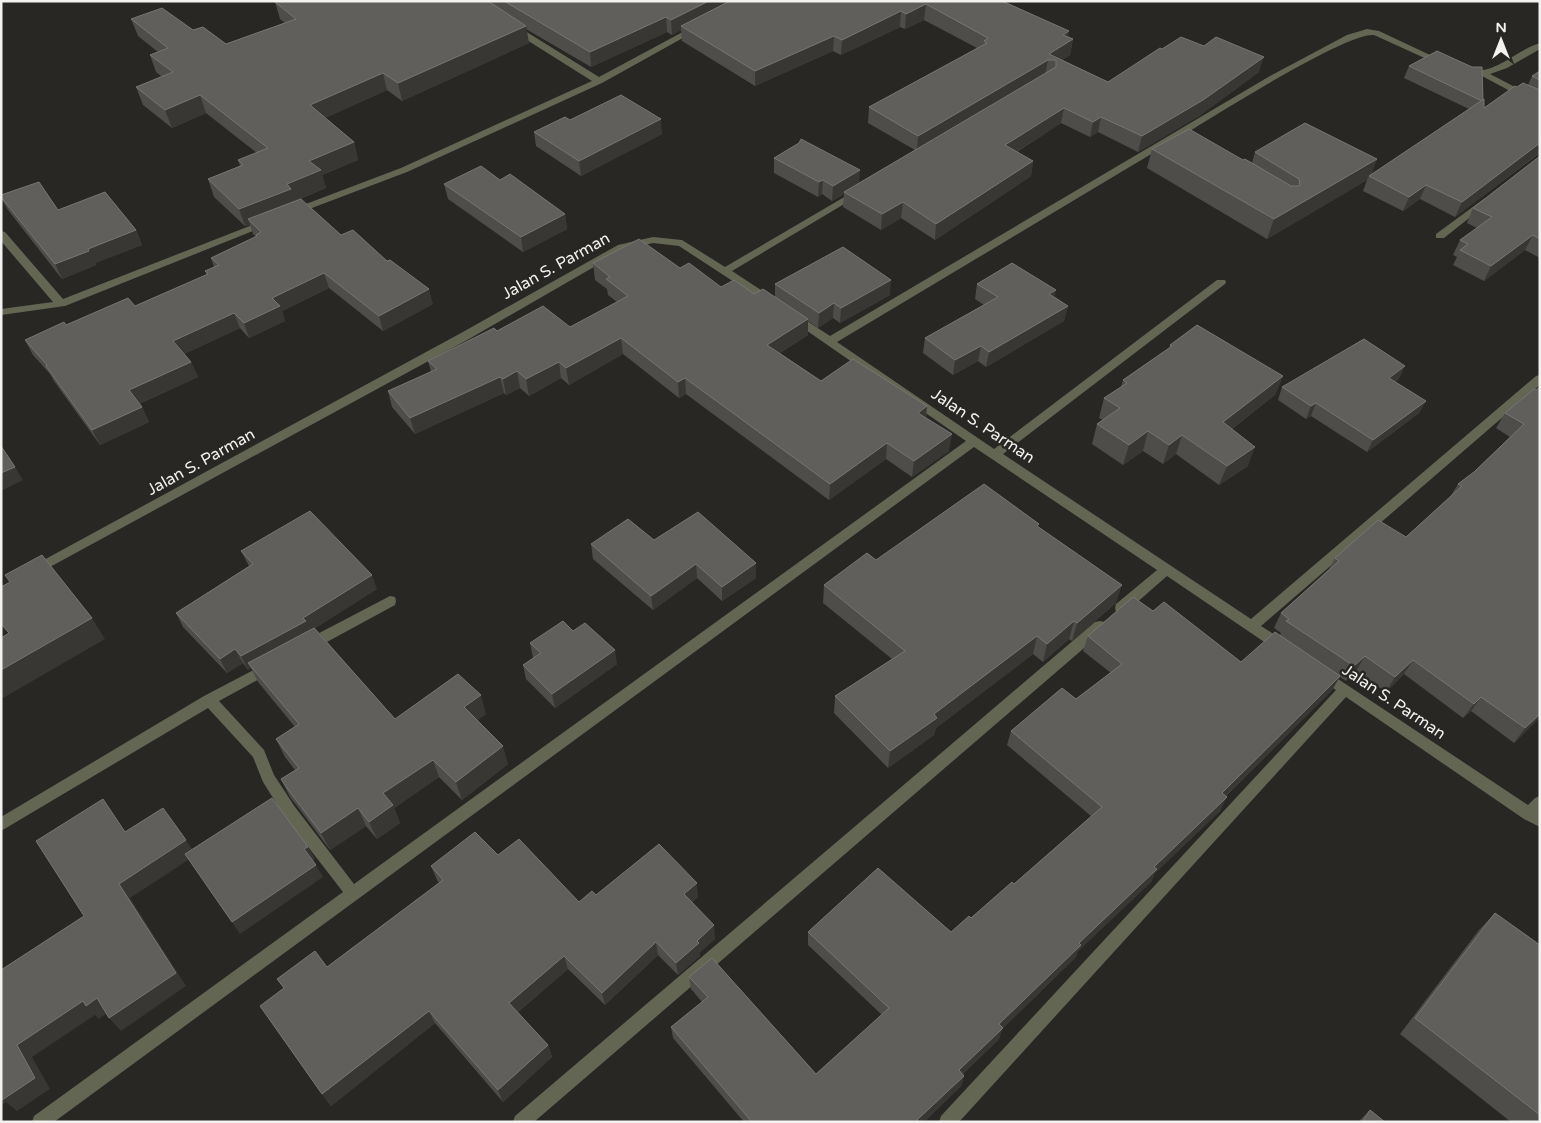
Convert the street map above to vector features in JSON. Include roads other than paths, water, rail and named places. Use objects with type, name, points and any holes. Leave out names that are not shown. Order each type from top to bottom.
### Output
[{"type":"street","points":[[503,21],[599,81]]},
{"type":"street","points":[[1,312],[61,304],[404,170],[599,81],[703,25]]},
{"type":"street","points":[[830,341],[1183,138],[1274,78],[1350,37],[1367,32],[1376,33],[1471,75],[1484,75],[1540,46]]},
{"type":"street","points":[[1484,75],[1540,104]]},
{"type":"street","points":[[725,271],[870,185]]},
{"type":"street","points":[[1440,236],[1494,194]]},
{"type":"street","points":[[1,234],[61,304]]},
{"type":"street","name":"Jalan S. Parman","points":[[19,579],[465,336],[622,247],[653,240],[682,243],[830,341],[974,441],[1291,652]]},
{"type":"street","points":[[995,454],[1221,282]]},
{"type":"street","points":[[1252,626],[1540,379]]},
{"type":"street","points":[[40,1122],[974,441]]},
{"type":"street","points":[[521,1122],[1167,569]]},
{"type":"street","points":[[295,653],[390,601]]},
{"type":"street","points":[[1,825],[209,700],[278,662]]},
{"type":"street","name":"Jalan S. Parman","points":[[1314,668],[1535,818]]},
{"type":"street","points":[[947,1122],[1345,689]]},
{"type":"street","points":[[209,700],[259,754],[268,778],[290,812],[353,894]]},
{"type":"street","points":[[1535,818],[1540,802]]}]
